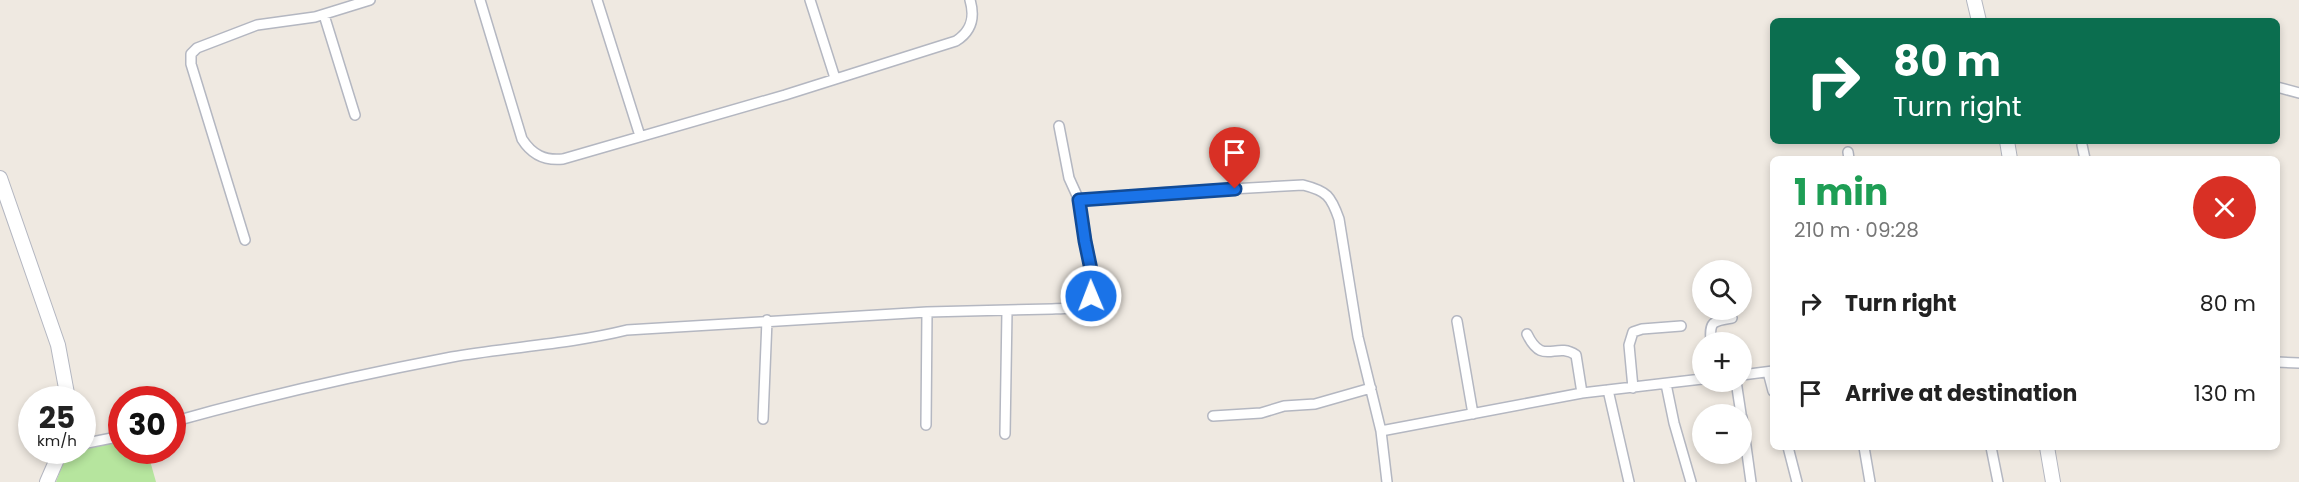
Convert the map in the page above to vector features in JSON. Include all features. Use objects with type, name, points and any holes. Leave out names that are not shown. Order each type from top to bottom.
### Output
[{"type":"main road","points":[[1974,0],[1978,18]]},
{"type":"main road","points":[[0,178],[61,356],[66,386]]},
{"type":"main road","points":[[2048,450],[2053,482]]},
{"type":"main road","points":[[47,482],[54,464]]},
{"type":"street","points":[[245,240],[191,64],[191,54],[197,48],[257,25],[324,15],[370,0]]},
{"type":"street","points":[[480,0],[522,139],[535,154],[554,160],[785,95],[956,41],[968,32],[971,25],[973,10],[970,0]]},
{"type":"street","points":[[597,0],[640,136]]},
{"type":"street","points":[[810,0],[835,78]]},
{"type":"street","points":[[324,15],[355,115]]},
{"type":"street","points":[[2280,88],[2299,93]]},
{"type":"street","points":[[186,418],[277,394],[452,357],[595,337],[627,330],[766,320],[1071,308],[1084,305],[1091,296],[1094,284],[1079,200],[1069,178],[1059,126]]},
{"type":"street","points":[[2082,145],[2084,156]]},
{"type":"street","points":[[1079,200],[1303,185],[1320,189],[1333,200],[1339,219],[1358,338],[1381,431],[1387,482]]},
{"type":"street","points":[[1005,434],[1007,311]]},
{"type":"street","points":[[926,425],[927,312]]},
{"type":"street","points":[[763,419],[766,320]]},
{"type":"street","points":[[1710,332],[1712,324],[1722,320]]},
{"type":"street","points":[[1457,321],[1473,414]]},
{"type":"street","points":[[1633,388],[1629,345],[1633,332],[1642,329],[1681,326]]},
{"type":"street","points":[[1527,334],[1533,347],[1539,351],[1570,352],[1576,355],[1582,393]]},
{"type":"street","points":[[2280,362],[2299,363]]},
{"type":"street","points":[[1752,374],[1770,372]]},
{"type":"street","points":[[1381,431],[1582,393],[1692,380]]},
{"type":"street","points":[[1666,384],[1674,423],[1691,482]]},
{"type":"street","points":[[1213,416],[1261,413],[1284,406],[1315,404],[1371,388]]},
{"type":"street","points":[[1608,390],[1629,482]]},
{"type":"street","points":[[1789,450],[1797,482]]},
{"type":"street","points":[[1865,450],[1870,482]]},
{"type":"street","points":[[1992,450],[1998,482]]},
{"type":"street","points":[[1748,464],[1751,482]]},
{"type":"green space","points":[[108,444],[108,464],[151,464],[156,482],[56,482],[63,464],[96,464],[96,447]]},
{"type":"route","points":[[1091,296],[1094,284],[1079,200],[1235,189]]}]
